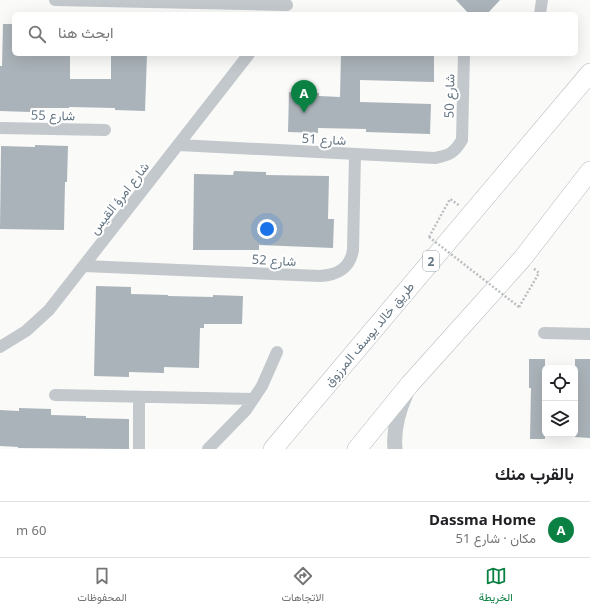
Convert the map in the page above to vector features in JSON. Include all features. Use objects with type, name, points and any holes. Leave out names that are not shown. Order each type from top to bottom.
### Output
[{"type":"main road","name":"طريق خالد يوسف المرزوق","points":[[273,449],[590,73]]},
{"type":"main road","points":[[357,449],[410,384],[522,259],[590,171]]},
{"type":"street","points":[[55,0],[286,6]]},
{"type":"street","points":[[540,12],[542,0]]},
{"type":"street","name":"شارع امرؤ القيس","points":[[0,348],[13,340],[49,310],[247,56]]},
{"type":"street","name":"شارع 50","points":[[462,140],[464,56]]},
{"type":"street","name":"شارع 55","points":[[0,128],[105,130]]},
{"type":"street","name":"شارع 51","points":[[178,145],[435,158],[448,156],[456,149],[462,140]]},
{"type":"street","name":"شارع 52","points":[[84,266],[320,276],[337,273],[348,264],[353,250],[355,154]]},
{"type":"street","points":[[544,333],[590,334]]},
{"type":"street","points":[[208,449],[237,420],[253,399],[262,386],[277,352]]},
{"type":"street","points":[[395,449],[394,436],[396,419],[410,384]]},
{"type":"street","points":[[55,395],[253,399]]},
{"type":"street","points":[[139,397],[139,449]]},
{"type":"path","points":[[450,199],[429,237],[519,307],[539,273]]},
{"type":"building","points":[[456,0],[500,0],[489,12],[467,12]]},
{"type":"building","points":[[3,24],[12,24],[12,56],[70,56],[70,79],[111,79],[111,56],[147,56],[145,111],[115,110],[115,108],[69,107],[31,108],[30,112],[0,111],[0,66],[2,66]]},
{"type":"building","points":[[341,56],[434,56],[434,82],[360,80],[360,102],[431,104],[430,134],[366,132],[366,129],[318,128],[318,133],[288,132],[289,92],[319,93],[319,96],[340,97]]},
{"type":"building","points":[[35,145],[68,146],[67,182],[65,182],[64,230],[0,229],[1,146],[35,147]]},
{"type":"building","points":[[234,171],[266,172],[266,175],[329,176],[328,219],[334,219],[333,248],[259,245],[259,250],[193,250],[194,174],[233,175]]},
{"type":"building","points":[[96,286],[131,287],[131,294],[213,297],[213,295],[243,296],[242,324],[204,324],[204,328],[200,328],[199,368],[164,367],[164,373],[129,372],[129,377],[94,376]]},
{"type":"building","points":[[529,359],[545,359],[545,365],[542,365],[542,437],[545,437],[545,439],[530,439],[531,388],[529,388]]},
{"type":"building","points":[[575,359],[590,359],[590,438],[575,437],[578,437],[578,365],[575,365]]},
{"type":"building","points":[[19,408],[51,409],[51,415],[86,416],[86,418],[129,419],[129,449],[18,448],[0,446],[0,410],[19,411]]},
{"type":"place","name":"Dassma Home","points":[[304,113]]}]
